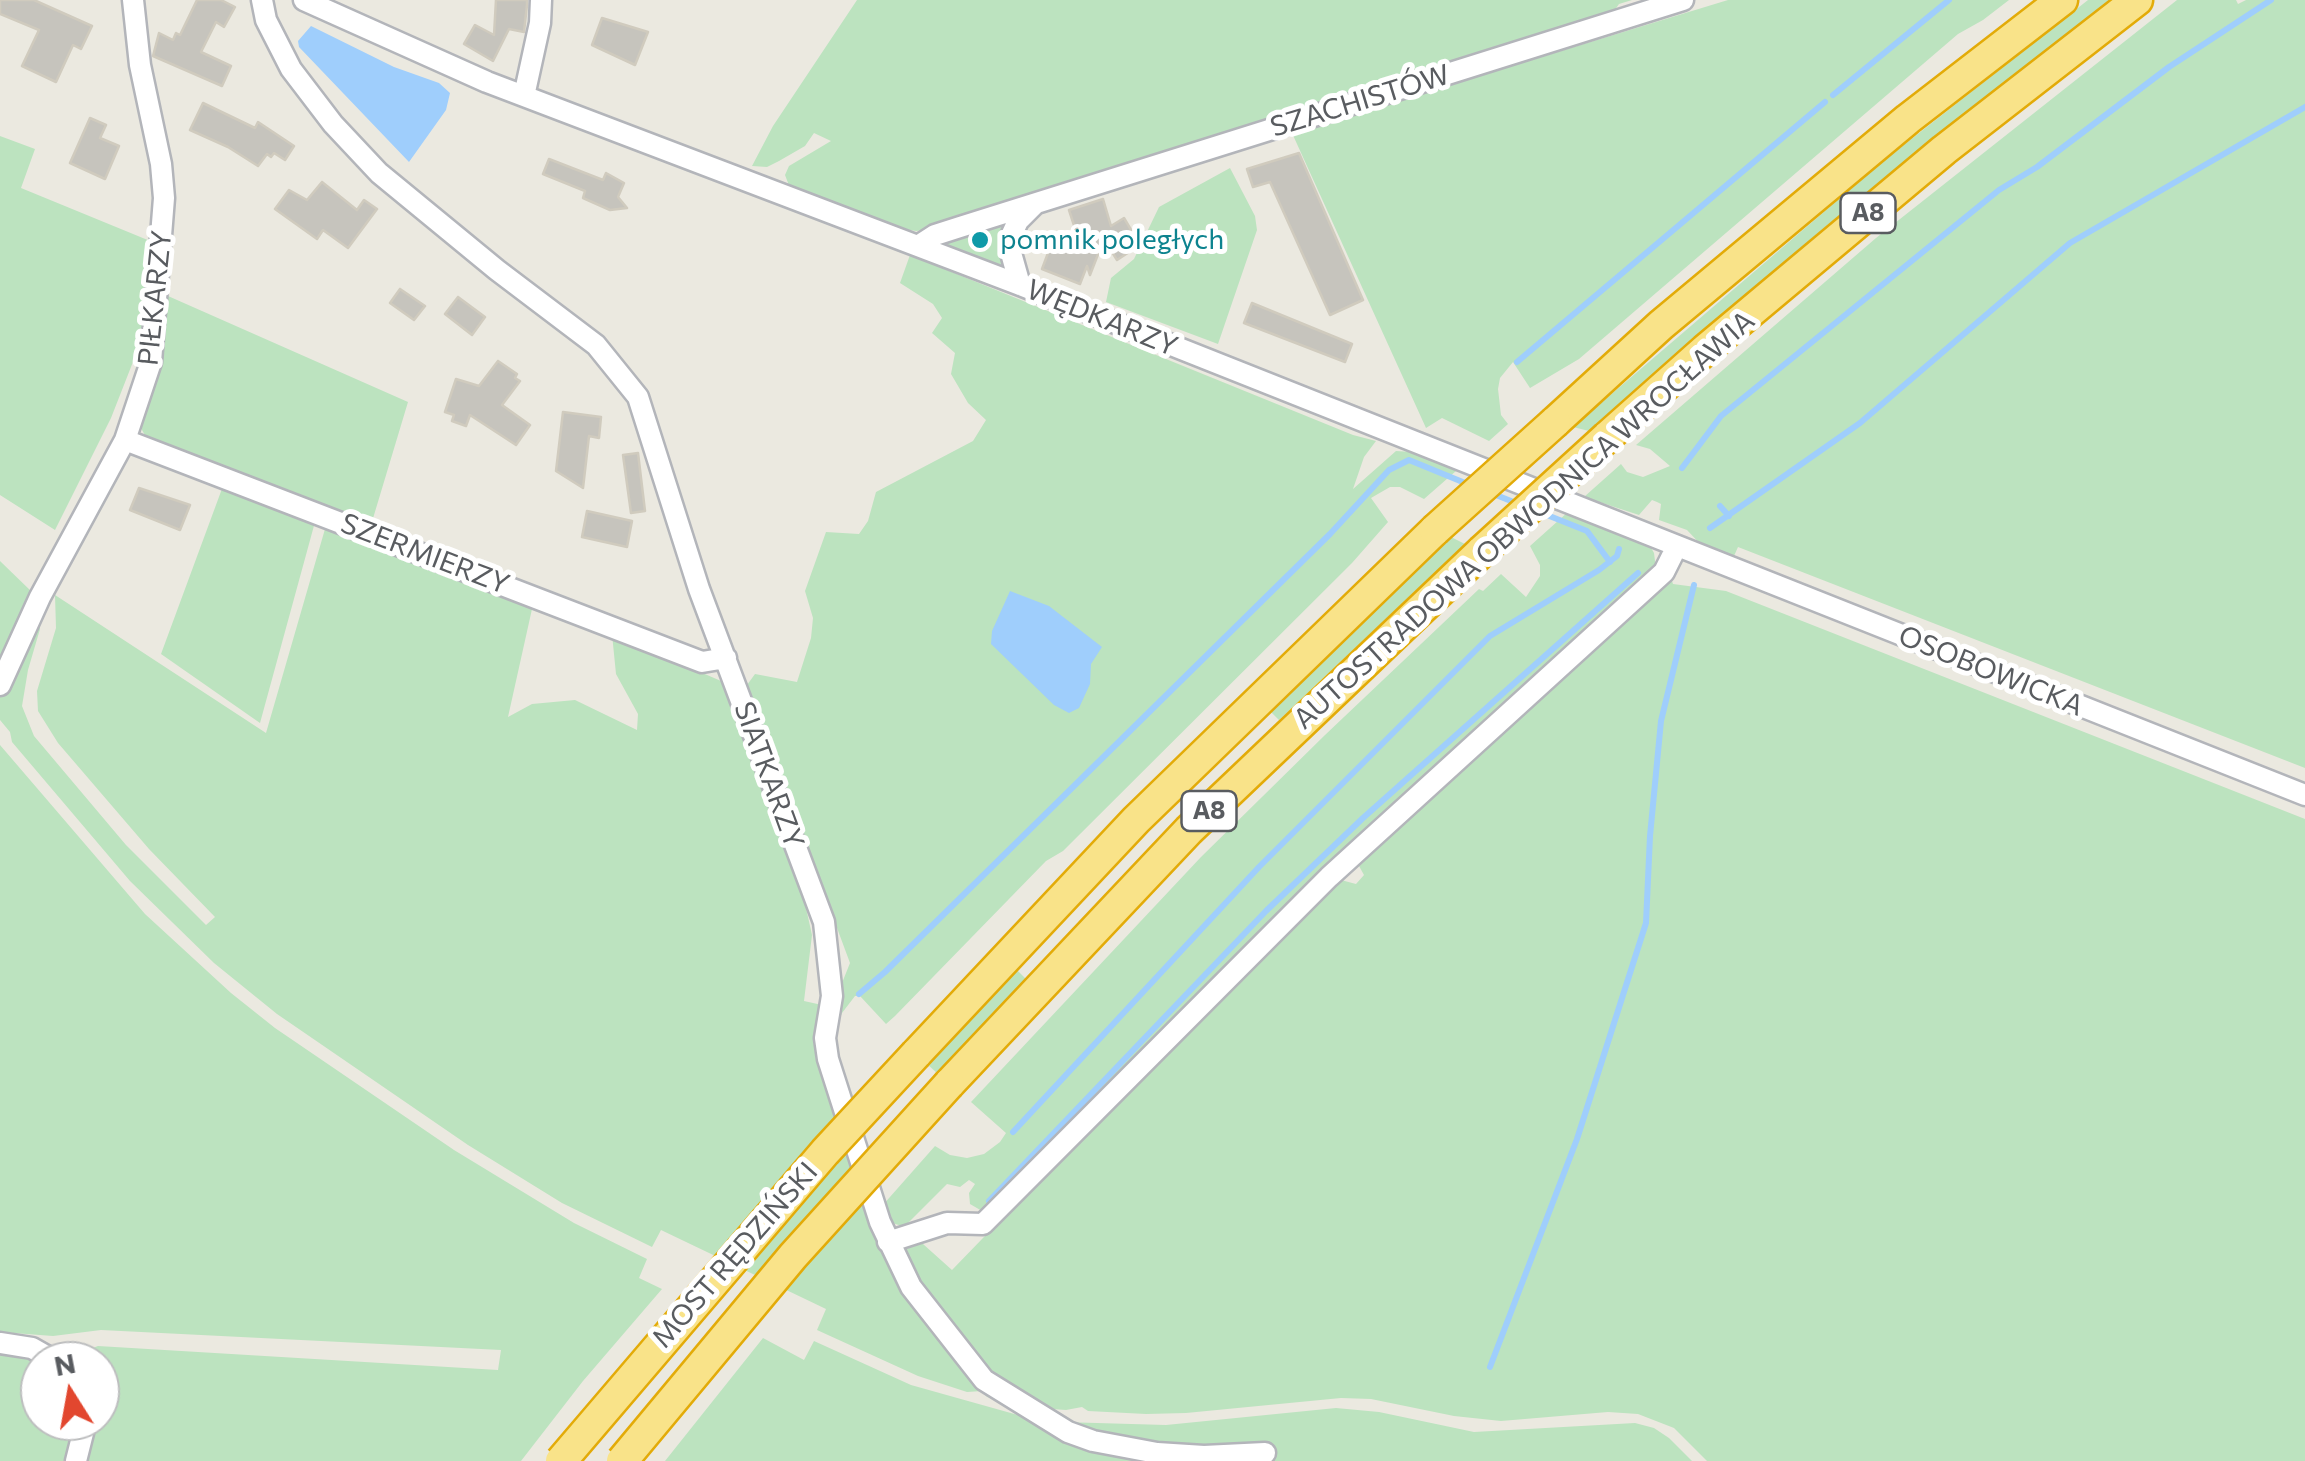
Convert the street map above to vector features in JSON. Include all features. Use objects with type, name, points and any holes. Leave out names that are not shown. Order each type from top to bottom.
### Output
[{"type":"highway","name":"AUTOSTRADOWA OBWODNICA WROCŁAWIA","points":[[916,1054],[1136,820],[1435,530],[1661,326],[1893,131],[2062,0]]},
{"type":"highway","name":"AUTOSTRADOWA OBWODNICA WROCŁAWIA","points":[[949,1084],[1189,830],[1607,436],[1944,150],[2137,0]]},
{"type":"highway","name":"MOST RĘDZIŃSKI","points":[[561,1461],[800,1181],[916,1054]]},
{"type":"highway","name":"MOST RĘDZIŃSKI","points":[[622,1461],[793,1256],[949,1084]]},
{"type":"street","name":"PIŁKARZY","points":[[0,686],[40,598],[125,440],[152,362],[164,198],[162,164],[140,65],[133,0]]},
{"type":"street","name":"SIATKARZY","points":[[262,0],[266,20],[290,69],[356,148],[438,223],[596,344],[638,397],[698,589],[824,922],[832,996],[826,1038],[828,1059],[888,1242],[911,1287],[984,1380],[1068,1432],[1093,1442],[1157,1453],[1266,1453]]},
{"type":"street","name":"WĘDKARZY","points":[[304,0],[524,96],[1020,285],[1678,546]]},
{"type":"street","points":[[524,96],[540,24],[540,0]]},
{"type":"street","name":"SZACHISTÓW","points":[[918,246],[934,235],[1036,202],[1683,0]]},
{"type":"street","points":[[1020,285],[1011,253],[1011,236],[1018,221],[1036,202]]},
{"type":"street","name":"SZERMIERZY","points":[[125,440],[702,662],[726,658]]},
{"type":"street","points":[[888,1242],[947,1223],[982,1224],[1328,877],[1664,572],[1678,546]]},
{"type":"street","name":"OSOBOWICKA","points":[[1678,546],[2305,795]]},
{"type":"green space","points":[[857,0],[1632,0],[1619,4],[1614,11],[934,229],[916,231],[892,227],[790,188],[785,175],[789,166],[831,141],[814,133],[805,146],[779,161],[767,167],[752,166],[773,126]]},
{"type":"green space","points":[[1728,0],[2009,0],[1958,34],[1579,359],[1530,388],[1513,362],[1500,378],[1498,389],[1501,415],[1508,424],[1489,441],[1442,418],[1426,428],[1292,133]]},
{"type":"green space","points":[[2088,0],[2110,0],[1825,227],[1589,431],[1573,427],[1881,163]]},
{"type":"green space","points":[[2177,0],[2236,0],[2238,4],[2246,0],[2305,0],[2305,768],[1738,547],[1734,556],[1704,548],[1687,530],[1659,520],[1661,504],[1652,500],[1639,515],[1584,497],[1621,464],[1627,472],[1643,477],[1670,466],[1650,449],[1636,445],[1876,238]]},
{"type":"green space","points":[[0,136],[35,149],[21,188],[155,243],[140,344],[111,418],[55,530],[0,495]]},
{"type":"green space","points":[[1230,168],[1255,216],[1257,230],[1218,344],[1106,302],[1111,278],[1134,259],[1159,207]]},
{"type":"green space","points":[[1005,223],[1002,264],[998,267],[948,246],[948,240]]},
{"type":"green space","points":[[910,255],[1376,441],[1364,457],[1353,489],[1396,451],[1412,452],[1456,471],[1424,499],[1400,487],[1390,487],[1371,498],[1388,522],[1352,563],[1063,851],[1046,861],[895,1016],[886,1024],[860,996],[855,996],[842,1013],[833,1036],[842,983],[850,963],[747,685],[755,674],[797,682],[813,618],[805,591],[826,532],[859,534],[868,521],[876,492],[973,441],[986,420],[968,403],[951,374],[955,353],[932,333],[942,318],[933,304],[900,283]]},
{"type":"green space","points":[[168,296],[408,402],[371,525],[148,441],[141,428],[155,387]]},
{"type":"green space","points":[[223,486],[315,522],[260,723],[161,654]]},
{"type":"green space","points":[[1568,512],[1650,546],[1656,569],[982,1211],[970,1204],[969,1193],[975,1184],[969,1180],[960,1187],[947,1184],[908,1223],[902,1226],[889,1222],[882,1206],[935,1146],[950,1155],[967,1158],[984,1154],[1000,1142],[1006,1133],[971,1102],[1201,857],[1325,735],[1479,589],[1483,591],[1501,574],[1526,597],[1540,576],[1540,565],[1530,546]]},
{"type":"green space","points":[[325,529],[532,609],[508,717],[532,704],[575,700],[637,730],[638,714],[616,674],[612,634],[728,684],[802,890],[812,935],[804,1001],[822,1005],[876,1228],[1002,1400],[987,1397],[982,1391],[967,1392],[918,1376],[817,1330],[826,1309],[661,1230],[652,1247],[562,1203],[468,1145],[277,1014],[214,963],[130,881],[12,742],[10,732],[0,720],[0,697],[39,615],[40,629],[22,706],[34,736],[126,845],[206,925],[215,917],[149,849],[58,743],[38,711],[37,691],[56,628],[55,595],[266,733]]},
{"type":"green space","points":[[1451,537],[1465,544],[1279,720],[1270,711]]},
{"type":"green space","points":[[0,561],[33,593],[0,664]]},
{"type":"green space","points":[[1671,578],[1673,584],[1726,591],[2305,819],[2305,1461],[1707,1461],[1674,1428],[1638,1414],[1608,1412],[1501,1421],[1371,1399],[1341,1398],[1186,1413],[1088,1411],[1082,1407],[1066,1410],[1039,1408],[982,1371],[904,1260],[907,1249],[923,1244],[952,1270],[1224,989],[1334,882],[1356,884],[1364,875],[1359,866],[1361,859]]},
{"type":"green space","points":[[0,745],[145,914],[231,993],[275,1028],[454,1150],[574,1223],[647,1259],[639,1278],[662,1289],[521,1461],[86,1461],[90,1441],[120,1441],[120,1347],[498,1370],[501,1350],[101,1330],[53,1336],[0,1332]]},
{"type":"green space","points":[[1016,969],[1026,979],[937,1073],[927,1064]]},
{"type":"green space","points":[[763,1338],[804,1360],[814,1341],[911,1385],[1025,1417],[1083,1443],[1141,1457],[1275,1457],[1268,1445],[1212,1450],[1125,1443],[1062,1422],[1166,1425],[1336,1408],[1379,1412],[1474,1432],[1635,1423],[1654,1428],[1669,1438],[1692,1461],[665,1461]]},
{"type":"green space","points":[[0,1351],[20,1355],[20,1441],[72,1442],[65,1461],[0,1461]]},
{"type":"water","points":[[311,26],[394,67],[439,83],[450,93],[446,110],[409,162],[299,47],[298,41]]},
{"type":"water","points":[[1010,591],[1049,606],[1102,647],[1091,664],[1090,684],[1079,708],[1069,713],[1054,705],[991,644],[992,631]]},
{"type":"building","points":[[0,0],[34,0],[92,26],[81,49],[73,45],[56,82],[22,66],[39,30],[0,14]]},
{"type":"building","points":[[197,0],[221,0],[235,7],[224,27],[216,22],[201,52],[231,66],[222,86],[153,56],[159,33],[173,40],[176,33],[180,35]]},
{"type":"building","points":[[496,0],[527,0],[527,5],[524,32],[509,29],[493,61],[464,44],[475,25],[494,35]]},
{"type":"building","points":[[602,18],[648,32],[635,65],[592,45]]},
{"type":"building","points":[[203,103],[255,128],[258,122],[294,146],[285,160],[274,153],[271,157],[267,154],[258,166],[190,130]]},
{"type":"building","points":[[90,118],[106,125],[100,138],[119,146],[105,179],[70,163]]},
{"type":"building","points":[[1299,153],[1363,300],[1330,315],[1270,182],[1253,187],[1247,169]]},
{"type":"building","points":[[549,159],[603,180],[606,173],[624,183],[618,197],[627,208],[610,210],[583,198],[585,191],[543,174]]},
{"type":"building","points":[[322,182],[357,210],[364,200],[377,209],[348,248],[323,230],[317,239],[275,209],[289,190],[307,200]]},
{"type":"building","points":[[1103,199],[1111,226],[1124,218],[1140,245],[1117,260],[1104,239],[1090,275],[1087,266],[1080,284],[1042,269],[1054,237],[1081,247],[1069,210]]},
{"type":"building","points":[[400,289],[425,306],[414,320],[390,303]]},
{"type":"building","points":[[458,297],[485,317],[472,335],[445,314]]},
{"type":"building","points":[[1252,303],[1352,344],[1345,362],[1244,323]]},
{"type":"building","points":[[498,361],[517,374],[515,378],[520,381],[502,405],[530,425],[516,445],[470,415],[466,426],[452,421],[454,415],[445,412],[456,379],[479,386]]},
{"type":"building","points":[[563,412],[601,417],[599,438],[589,436],[583,488],[556,471]]},
{"type":"building","points":[[638,453],[645,511],[631,513],[623,455]]},
{"type":"building","points":[[139,488],[190,505],[180,530],[130,510]]},
{"type":"building","points":[[587,511],[632,521],[627,547],[582,537]]},
{"type":"waterway","points":[[1833,95],[1949,0]]},
{"type":"waterway","points":[[1682,468],[1721,416],[1999,190],[2037,167],[2169,67],[2271,0]]},
{"type":"waterway","points":[[1517,362],[1825,102]]},
{"type":"waterway","points":[[1710,528],[1860,423],[2070,243],[2305,107]]},
{"type":"waterway","points":[[859,994],[1330,534],[1389,470],[1409,460],[1470,485]]},
{"type":"waterway","points":[[1491,493],[1521,505]]},
{"type":"waterway","points":[[1720,506],[1729,516]]},
{"type":"waterway","points":[[1537,511],[1587,531],[1610,562]]},
{"type":"waterway","points":[[1013,1132],[1259,867],[1490,636],[1599,570],[1617,556],[1619,549]]},
{"type":"waterway","points":[[989,1201],[1266,911],[1363,818],[1638,573]]},
{"type":"waterway","points":[[1490,1367],[1577,1139],[1646,923],[1661,721],[1694,585]]},
{"type":"place","name":"pomnik poległych","points":[[980,240]]}]
